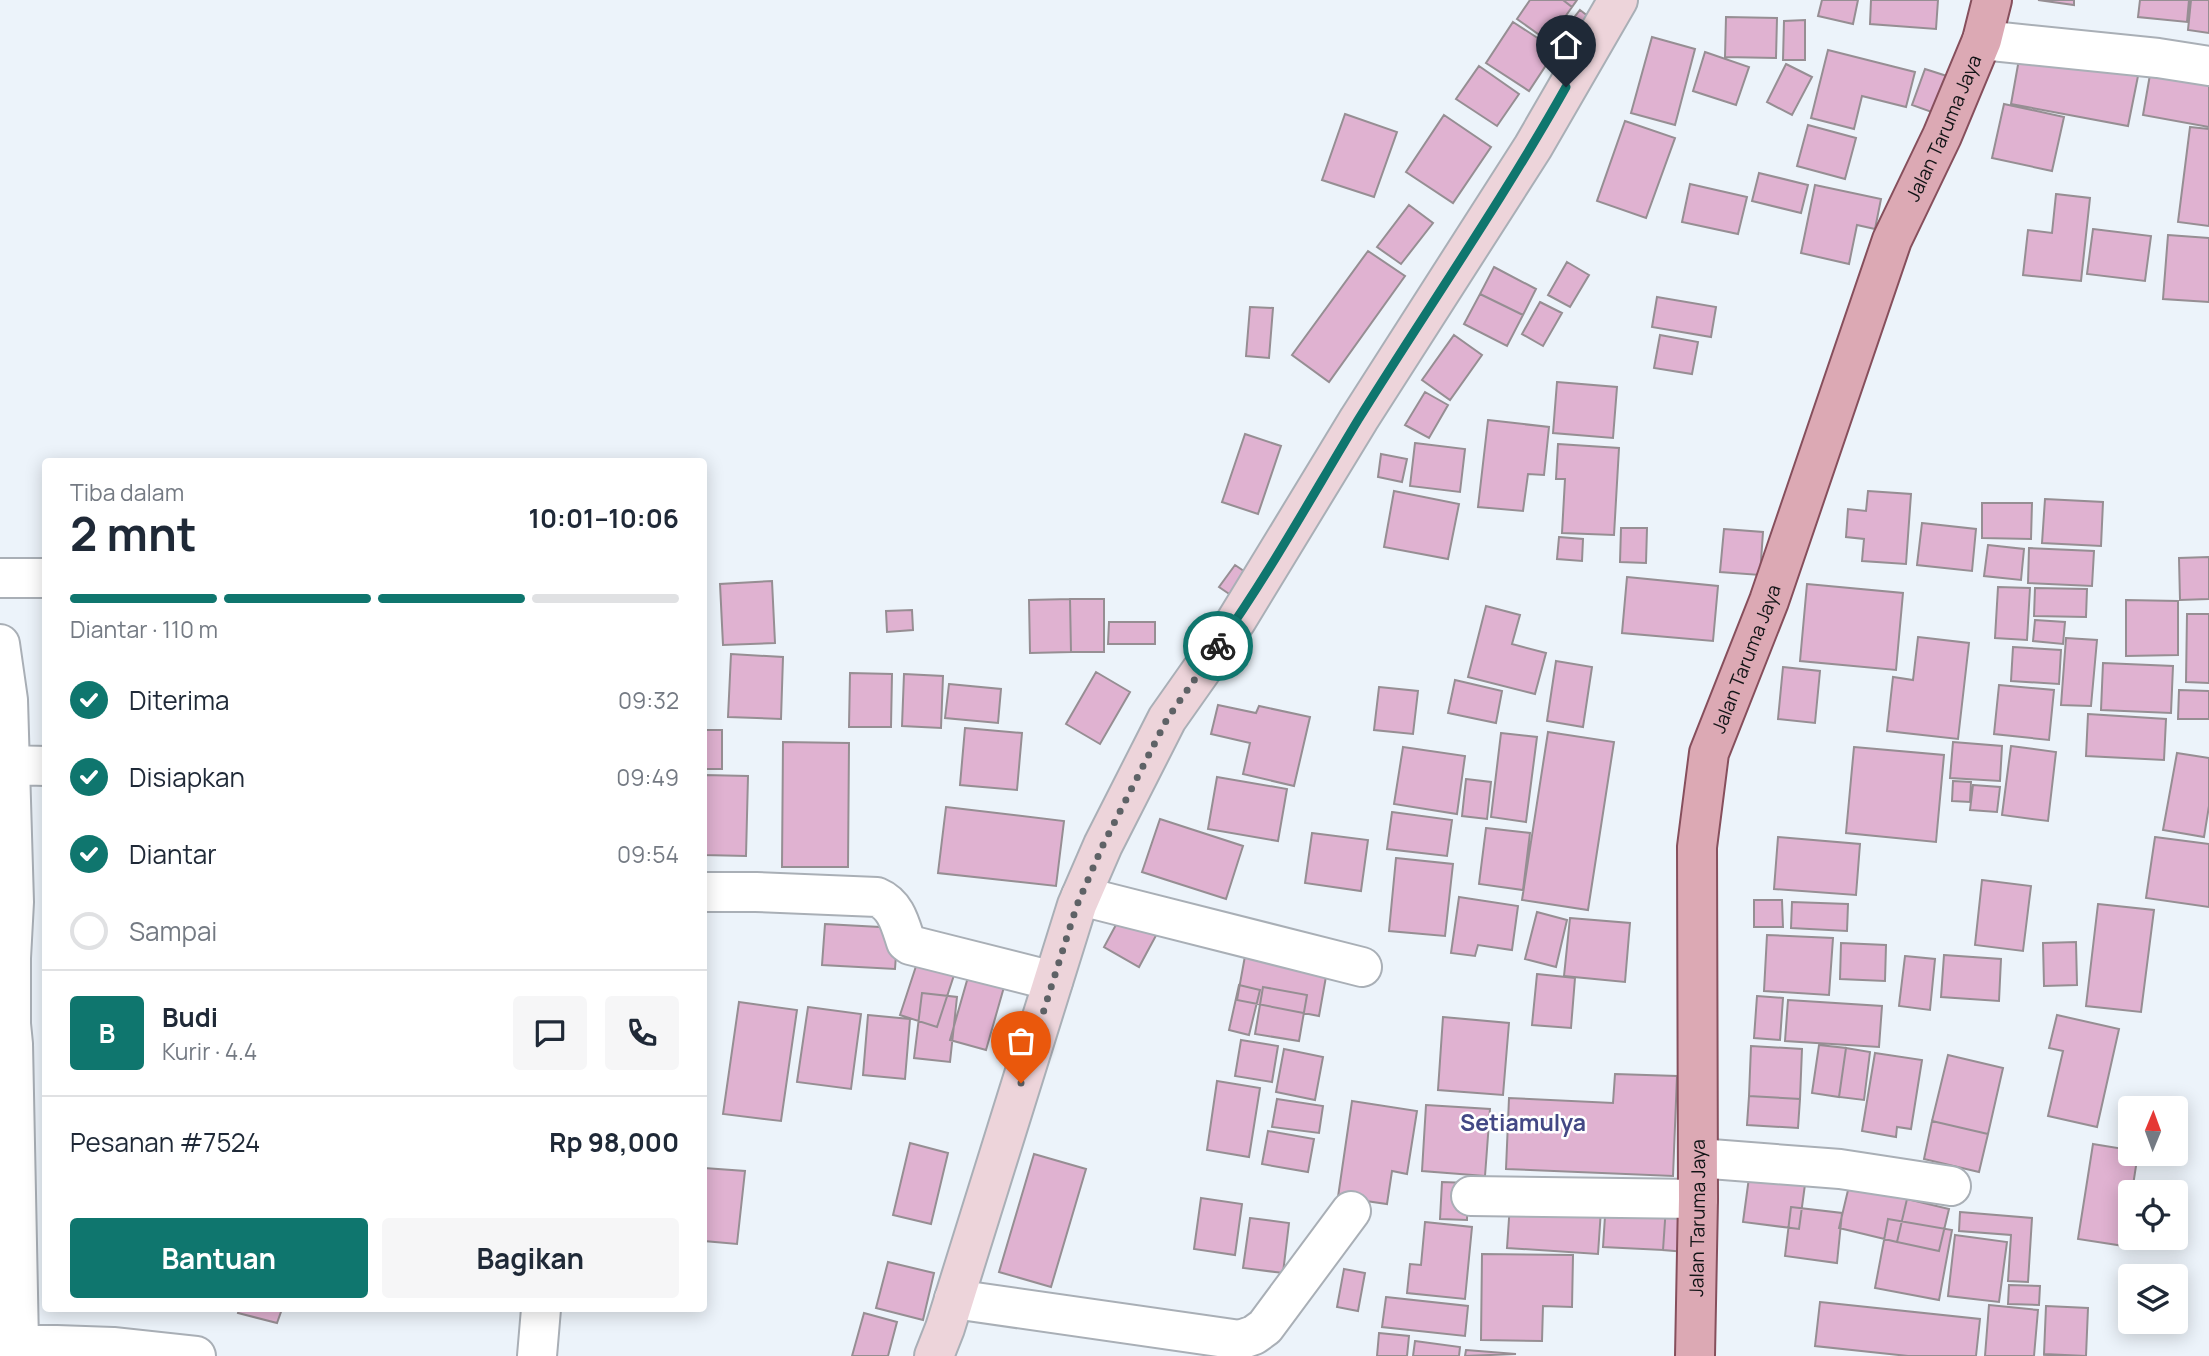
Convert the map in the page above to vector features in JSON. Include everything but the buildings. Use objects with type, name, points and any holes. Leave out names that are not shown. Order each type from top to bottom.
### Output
[{"type":"main road","name":"Jalan Taruma Jaya","points":[[1695,1356],[1698,1199],[1697,847],[1709,753],[1769,601],[1892,240],[1942,136],[1982,40],[1992,0]]},
{"type":"street","points":[[933,1356],[945,1328],[1053,981],[1082,895],[1103,845],[1167,719],[1236,621],[1359,419],[1533,147],[1618,0]]},
{"type":"street","points":[[1982,40],[2158,58],[2209,66]]},
{"type":"street","points":[[0,578],[42,578]]},
{"type":"street","points":[[0,644],[4,700],[28,765],[10,958],[13,1044],[9,1343],[113,1347],[196,1356]]},
{"type":"street","points":[[707,892],[877,897],[892,907],[906,943],[910,945],[1053,981]]},
{"type":"street","points":[[1082,895],[1362,967]]},
{"type":"street","points":[[1698,1158],[1840,1169],[1951,1186]]},
{"type":"street","points":[[1471,1196],[1698,1199]]},
{"type":"street","points":[[954,1299],[1240,1340],[1265,1327],[1350,1211]]},
{"type":"street","points":[[537,1356],[541,1312]]},
{"type":"way so far","points":[[1021,1083],[1077,905],[1103,845],[1167,719],[1218,646]]},
{"type":"district","name":"Setiamulya","points":[[1523,1123]]},
{"type":"route","points":[[1218,646],[1533,147],[1566,87]]}]
